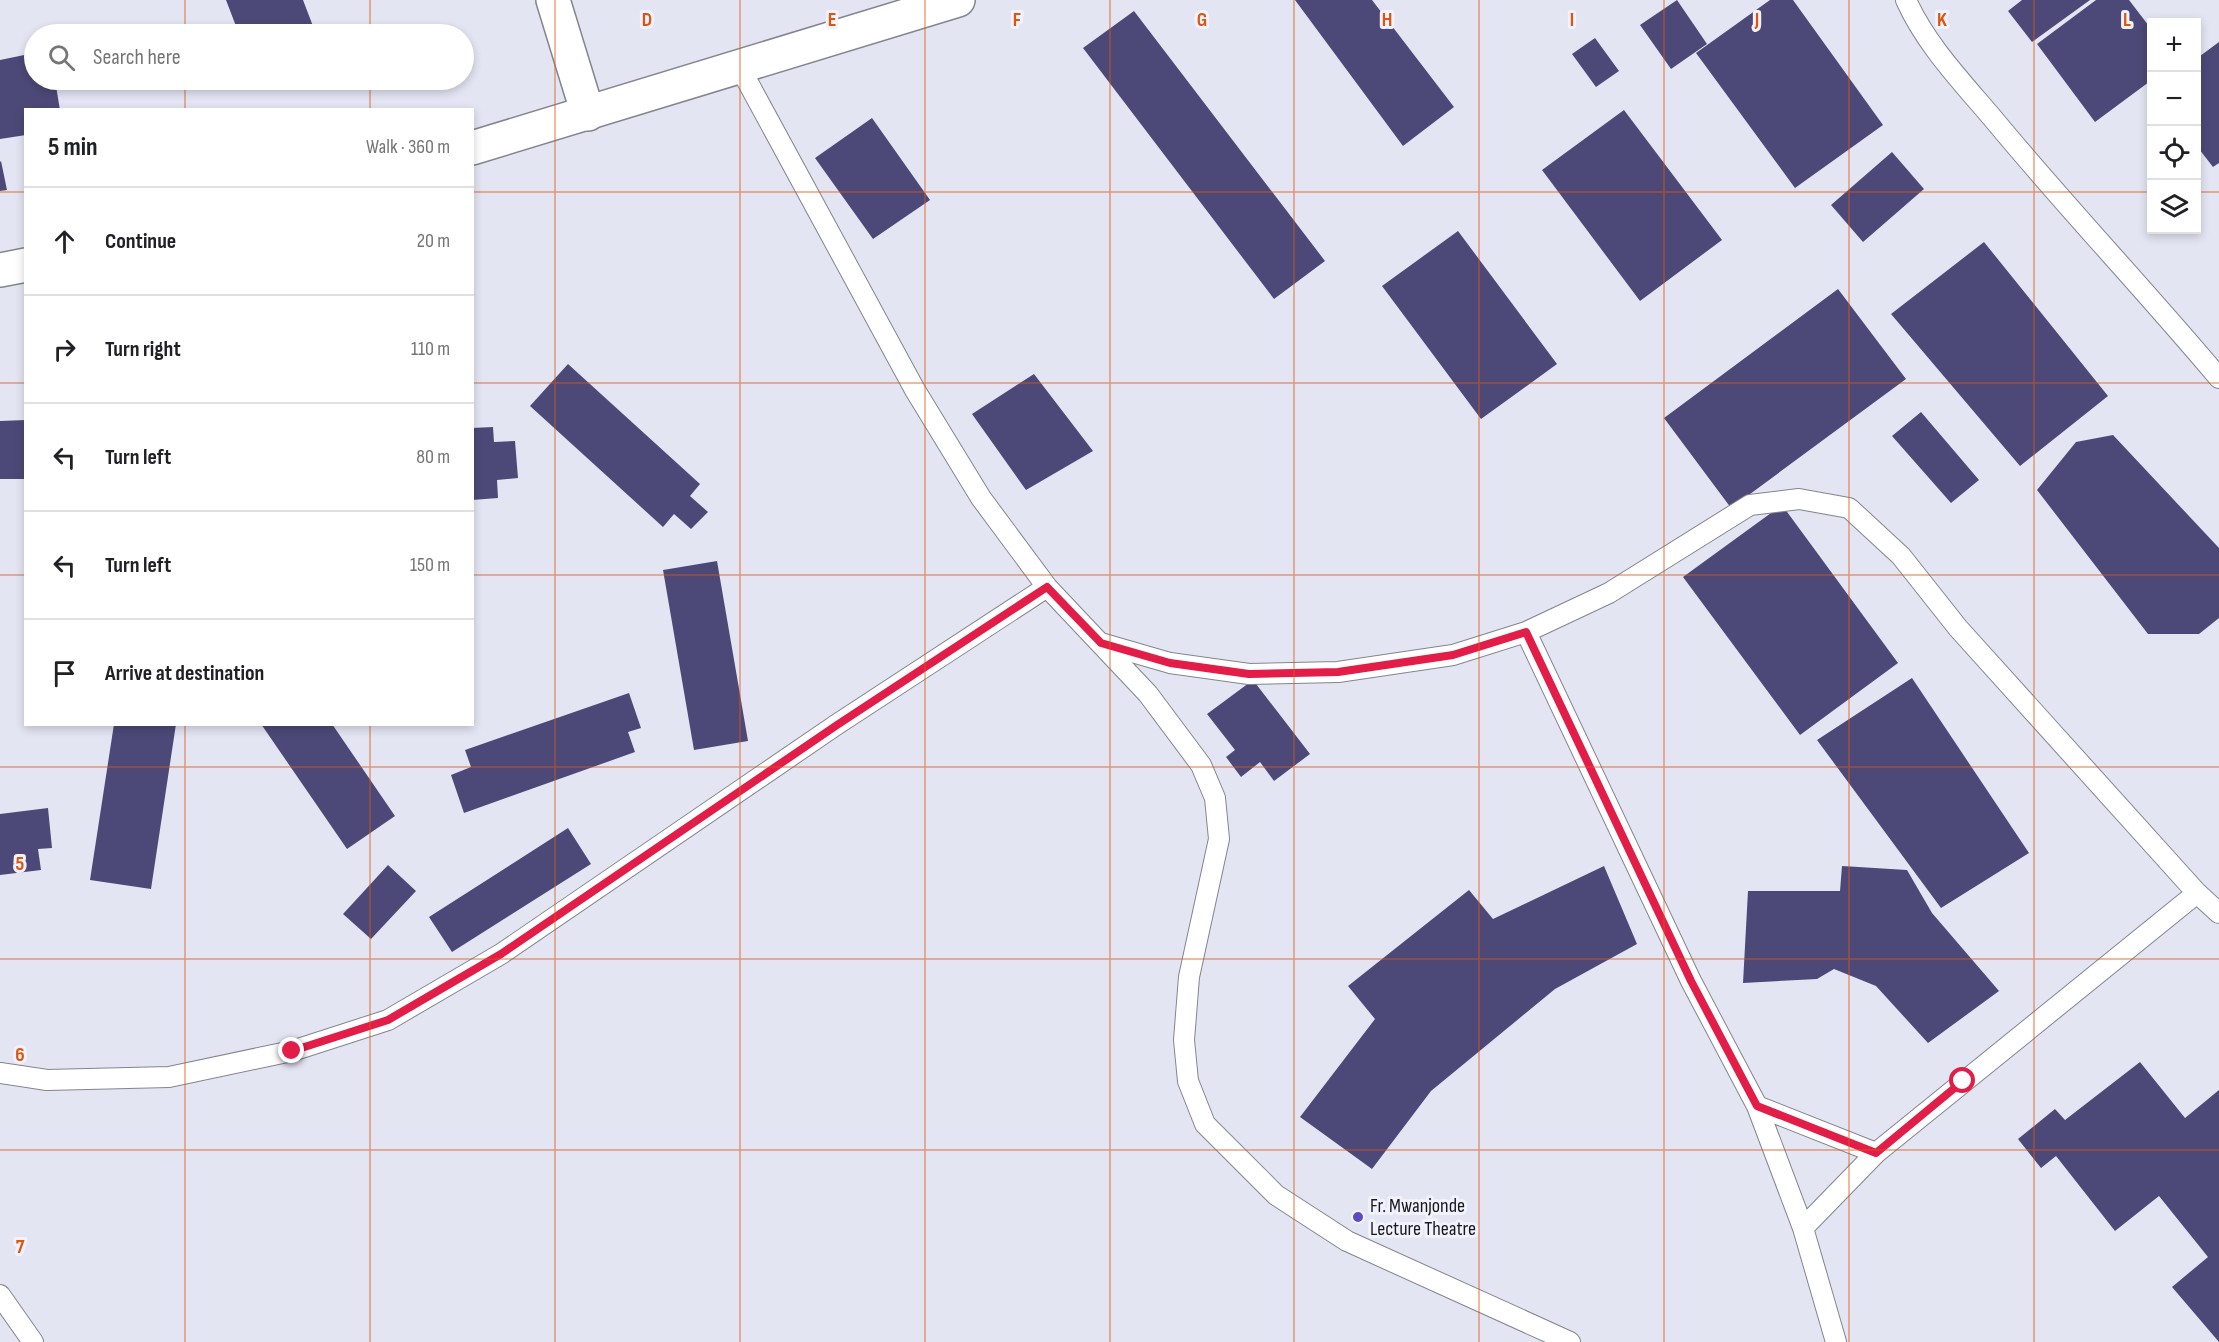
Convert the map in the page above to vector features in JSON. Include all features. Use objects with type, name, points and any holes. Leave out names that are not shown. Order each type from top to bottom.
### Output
[{"type":"main road","points":[[553,0],[588,114]]},
{"type":"main road","points":[[474,147],[958,0]]},
{"type":"main road","points":[[0,270],[24,265]]},
{"type":"lane","points":[[1906,0],[1916,22],[1962,82],[2219,378]]},
{"type":"lane","points":[[739,66],[915,390],[981,498],[1047,587],[1101,643],[1161,712],[1201,765],[1215,798],[1219,839],[1189,977],[1184,1041],[1188,1081],[1205,1124],[1276,1195],[1347,1241],[1570,1342]]},
{"type":"lane","points":[[1101,643],[1170,663],[1249,674],[1338,672],[1453,655],[1526,632],[1609,593],[1750,505],[1799,499],[1849,508],[1901,556],[1958,628],[2197,893],[2219,913]]},
{"type":"lane","points":[[0,1072],[47,1080],[169,1077],[292,1051],[388,1020],[501,954],[837,725],[1047,587]]},
{"type":"lane","points":[[1526,632],[1691,981],[1757,1106],[1803,1228],[1836,1342]]},
{"type":"lane","points":[[1803,1228],[1876,1153],[2197,893]]},
{"type":"lane","points":[[1757,1106],[1876,1153]]},
{"type":"lane","points":[[0,1295],[33,1342]]},
{"type":"building","points":[[226,0],[303,0],[312,24],[235,24]]},
{"type":"building","points":[[1295,0],[1372,0],[1454,107],[1403,146]]},
{"type":"building","points":[[1677,0],[1707,44],[1671,69],[1640,25]]},
{"type":"building","points":[[1770,0],[1793,0],[1883,125],[1795,188],[1696,53]]},
{"type":"building","points":[[2022,0],[2090,0],[2032,42],[2008,11]]},
{"type":"building","points":[[2096,0],[2129,0],[2147,23],[2147,83],[2095,122],[2037,44]]},
{"type":"building","points":[[1134,11],[1325,261],[1274,299],[1083,48]]},
{"type":"building","points":[[1595,38],[1619,71],[1596,87],[1572,54]]},
{"type":"building","points":[[2219,42],[2219,163],[2213,167],[2201,151],[2201,55]]},
{"type":"building","points":[[24,55],[24,90],[57,90],[60,108],[24,108],[24,135],[0,139],[0,60]]},
{"type":"building","points":[[1624,110],[1722,240],[1640,301],[1542,170]]},
{"type":"building","points":[[872,118],[930,200],[873,239],[815,158]]},
{"type":"building","points":[[1892,152],[1924,189],[1863,242],[1831,205]]},
{"type":"building","points":[[0,162],[7,190],[0,191]]},
{"type":"building","points":[[1458,231],[1557,364],[1481,419],[1382,286]]},
{"type":"building","points":[[1984,242],[2108,396],[2020,466],[1891,314]]},
{"type":"building","points":[[1838,289],[1906,379],[1731,508],[1664,418]]},
{"type":"building","points":[[568,364],[700,484],[690,496],[708,512],[691,529],[674,514],[663,527],[530,406]]},
{"type":"building","points":[[1034,374],[1093,451],[1026,490],[972,414]]},
{"type":"building","points":[[1921,412],[1979,480],[1951,503],[1892,436]]},
{"type":"building","points":[[24,420],[24,479],[0,479],[0,421]]},
{"type":"building","points":[[493,427],[494,442],[515,441],[518,478],[497,480],[498,498],[474,500],[474,428]]},
{"type":"building","points":[[2113,435],[2219,548],[2219,618],[2199,634],[2148,634],[2037,490],[2076,442]]},
{"type":"building","points":[[1782,505],[1898,663],[1800,735],[1683,577]]},
{"type":"building","points":[[717,561],[748,741],[694,750],[663,570]]},
{"type":"building","points":[[1912,678],[2029,853],[1941,908],[1817,740]]},
{"type":"building","points":[[1253,680],[1310,754],[1274,781],[1260,762],[1241,777],[1226,757],[1235,750],[1207,714]]},
{"type":"building","points":[[629,693],[641,728],[628,732],[635,752],[464,813],[451,775],[471,767],[465,750]]},
{"type":"building","points":[[114,726],[176,726],[151,889],[90,880]]},
{"type":"building","points":[[262,726],[333,726],[395,816],[347,849]]},
{"type":"building","points":[[48,808],[52,848],[38,849],[41,870],[0,875],[0,814]]},
{"type":"building","points":[[568,828],[591,864],[452,952],[429,917]]},
{"type":"building","points":[[388,865],[416,891],[371,939],[343,914]]},
{"type":"building","points":[[1604,866],[1637,944],[1555,989],[1431,1091],[1372,1169],[1300,1117],[1375,1019],[1348,986],[1469,890],[1493,919]]},
{"type":"building","points":[[1842,866],[1907,870],[1932,913],[1999,991],[1928,1043],[1876,986],[1834,969],[1817,979],[1743,983],[1748,891],[1840,891]]},
{"type":"building","points":[[2140,1062],[2185,1118],[2219,1090],[2219,1342],[2172,1287],[2208,1257],[2159,1196],[2115,1231],[2056,1156],[2041,1168],[2018,1139],[2055,1109],[2065,1120]]},
{"type":"place","name":"Fr. Mwanjonde Lecture Theatre","points":[[1358,1217]]},
{"type":"route","points":[[292,1051],[388,1020],[501,954],[837,725],[1047,587],[1101,643],[1170,663],[1249,674],[1338,672],[1453,655],[1526,632],[1691,981],[1757,1106],[1876,1153],[1963,1081]]}]
